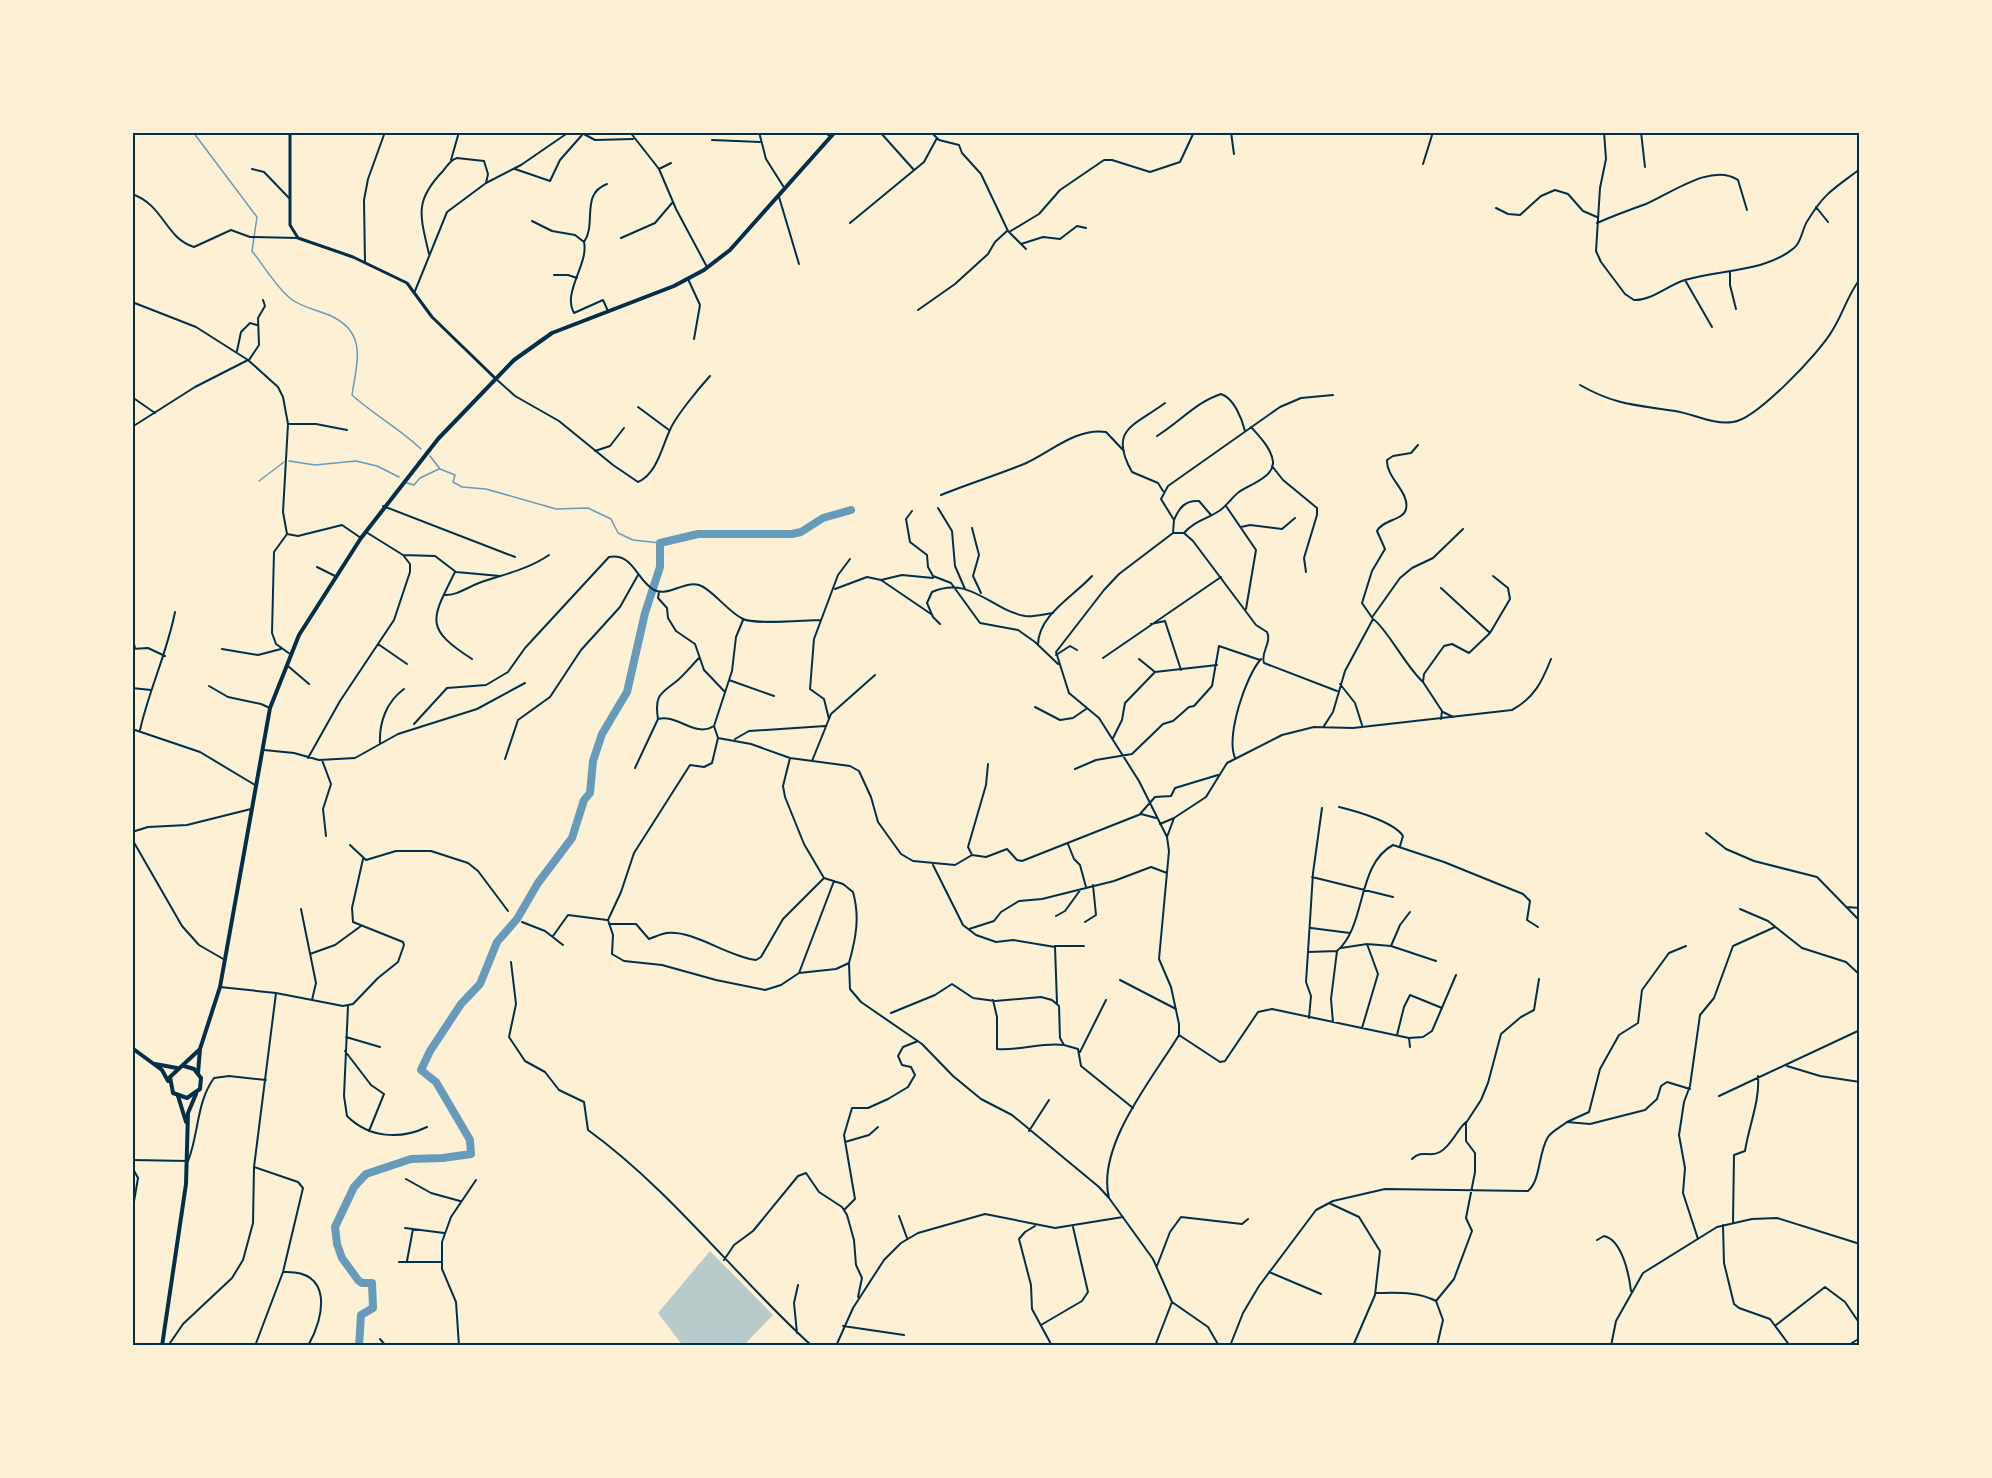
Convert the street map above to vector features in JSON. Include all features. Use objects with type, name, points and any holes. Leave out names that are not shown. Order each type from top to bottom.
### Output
[{"type":"main road","points":[[162,1346],[188,1161],[189,1107],[201,1084],[198,1073],[200,1049],[220,987],[270,708],[290,654],[335,576],[383,506],[438,440],[495,378],[542,339],[688,279],[707,267],[730,250],[836,132]]},
{"type":"main road","points":[[132,1048],[162,1070],[178,1096],[187,1126]]},
{"type":"main road","points":[[169,1083],[173,1072],[184,1066],[200,1049]]},
{"type":"main road","points":[[154,1064],[178,1068]]},
{"type":"main road","points":[[184,1066],[198,1073]]},
{"type":"main road","points":[[178,1096],[187,1098],[196,1094]]},
{"type":"street","points":[[290,132],[290,225],[298,238]]},
{"type":"street","points":[[365,263],[364,200],[368,179],[385,132]]},
{"type":"street","points":[[429,254],[421,215],[422,199],[429,184],[451,160],[459,132]]},
{"type":"street","points":[[415,291],[447,212],[486,183],[514,168],[569,132]]},
{"type":"street","points":[[630,132],[633,139],[659,169],[673,202],[707,267]]},
{"type":"street","points":[[759,132],[766,159],[785,189]]},
{"type":"street","points":[[824,132],[831,137]]},
{"type":"street","points":[[880,132],[914,170]]},
{"type":"street","points":[[892,132],[906,134],[918,132]]},
{"type":"street","points":[[932,132],[937,138],[959,145],[962,153],[981,174],[1009,231],[1026,249]]},
{"type":"street","points":[[918,310],[955,284],[988,254],[995,242],[1039,214],[1060,190],[1104,160],[1129,168],[1154,172],[1182,159],[1194,132]]},
{"type":"street","points":[[1231,132],[1234,154]]},
{"type":"street","points":[[1423,164],[1433,132]]},
{"type":"street","points":[[1604,132],[1606,159],[1597,216],[1598,256],[1630,298],[1644,299],[1686,280],[1747,269],[1792,250],[1798,244],[1807,221],[1816,207],[1833,187],[1860,170]]},
{"type":"street","points":[[1641,132],[1645,167]]},
{"type":"street","points":[[514,168],[550,181],[560,160],[581,133],[602,141],[633,139]]},
{"type":"street","points":[[850,223],[928,158],[937,138]]},
{"type":"street","points":[[711,140],[760,142]]},
{"type":"street","points":[[451,160],[457,158],[484,161],[488,174],[486,183]]},
{"type":"street","points":[[659,169],[672,163]]},
{"type":"street","points":[[252,169],[264,172],[290,199]]},
{"type":"street","points":[[1597,223],[1644,204],[1686,183],[1719,176],[1730,176],[1738,180],[1747,210]]},
{"type":"street","points":[[607,184],[600,188],[590,205],[591,231],[584,242],[584,258],[571,308],[574,313],[603,300],[608,310]]},
{"type":"street","points":[[1496,207],[1508,214],[1520,215],[1541,196],[1555,190],[1568,194],[1582,211],[1597,216]]},
{"type":"street","points":[[132,194],[152,204],[176,238],[194,247],[231,230],[250,237],[298,238],[365,263],[396,278],[415,291],[432,317],[515,396],[559,422],[595,452],[638,482],[655,462],[666,444],[669,430],[710,376]]},
{"type":"street","points":[[779,197],[799,264]]},
{"type":"street","points":[[621,238],[655,223],[673,202]]},
{"type":"street","points":[[1816,207],[1828,222]]},
{"type":"street","points":[[532,221],[552,231],[574,235],[584,242]]},
{"type":"street","points":[[1021,244],[1043,237],[1060,239],[1077,226],[1086,228]]},
{"type":"street","points":[[1730,272],[1730,285],[1736,309]]},
{"type":"street","points":[[554,275],[568,275],[577,278]]},
{"type":"street","points":[[688,279],[700,304],[694,339]]},
{"type":"street","points":[[1580,385],[1617,403],[1677,411],[1723,422],[1744,419],[1771,398],[1827,340],[1844,304],[1860,279]]},
{"type":"street","points":[[1686,280],[1712,327]]},
{"type":"street","points":[[132,427],[202,383],[249,360],[259,345],[257,325],[265,306],[263,300]]},
{"type":"street","points":[[132,302],[183,320],[237,352],[278,387],[284,396],[288,424],[283,512],[287,534],[274,552],[272,633],[281,649],[290,654]]},
{"type":"street","points":[[237,352],[244,328],[250,323],[257,325]]},
{"type":"street","points":[[1157,436],[1178,422],[1195,406],[1221,394],[1227,396],[1234,406],[1245,431]]},
{"type":"street","points":[[1163,490],[1191,468],[1290,402],[1333,395]]},
{"type":"street","points":[[132,397],[155,413]]},
{"type":"street","points":[[1165,403],[1126,429],[1122,439],[1132,472],[1158,483],[1163,490],[1162,502],[1174,520]]},
{"type":"street","points":[[638,407],[669,430]]},
{"type":"street","points":[[288,424],[316,424],[346,430]]},
{"type":"street","points":[[1251,427],[1270,452],[1272,466],[1283,480],[1317,508],[1303,562],[1306,572]]},
{"type":"street","points":[[595,452],[610,446],[624,428]]},
{"type":"street","points":[[941,495],[1027,463],[1051,448],[1089,432],[1106,432],[1124,451]]},
{"type":"street","points":[[1418,445],[1411,453],[1393,456],[1387,460],[1388,470],[1407,506],[1404,513],[1380,526],[1377,531],[1384,549],[1372,571],[1362,603],[1442,711],[1453,717]]},
{"type":"street","points":[[1167,837],[1113,738],[1099,718],[1069,693],[1056,655],[1068,635],[1119,574],[1173,533],[1184,533],[1195,523],[1226,506],[1241,491],[1259,481],[1272,466]]},
{"type":"street","points":[[1173,533],[1174,520],[1182,506],[1194,501],[1202,504],[1211,515]]},
{"type":"street","points":[[383,506],[515,557]]},
{"type":"street","points":[[1226,506],[1256,550],[1246,610]]},
{"type":"street","points":[[938,508],[952,531],[956,571],[965,588]]},
{"type":"street","points":[[912,511],[906,519],[910,542],[926,553],[929,570],[936,577]]},
{"type":"street","points":[[1241,527],[1250,525],[1282,530],[1295,518]]},
{"type":"street","points":[[287,534],[298,536],[342,525],[361,538]]},
{"type":"street","points":[[972,528],[979,555],[973,576],[981,593]]},
{"type":"street","points":[[1323,726],[1333,712],[1337,691],[1373,618],[1400,578],[1412,568],[1433,558],[1463,529]]},
{"type":"street","points":[[308,758],[340,701],[394,620],[410,575],[410,564],[403,555],[366,532]]},
{"type":"street","points":[[1184,533],[1199,547],[1256,625],[1268,634],[1269,639],[1261,659],[1248,678],[1232,739],[1235,758]]},
{"type":"street","points":[[403,555],[435,556],[456,572],[500,576]]},
{"type":"street","points":[[444,596],[453,595],[524,569],[549,555]]},
{"type":"street","points":[[414,724],[447,688],[486,685],[508,672],[525,648],[550,624],[604,559],[613,556],[626,560],[646,584],[659,592]]},
{"type":"street","points":[[829,718],[824,699],[811,692],[812,650],[838,575],[850,559]]},
{"type":"street","points":[[317,567],[335,576]]},
{"type":"street","points":[[456,572],[436,612],[437,631],[452,646],[472,659]]},
{"type":"street","points":[[505,759],[518,720],[550,697],[576,656],[620,607],[638,575]]},
{"type":"street","points":[[835,589],[860,578],[881,580],[902,575],[936,577],[948,581],[955,587],[980,623],[1018,630],[1058,663]]},
{"type":"street","points":[[1038,645],[1041,627],[1092,576]]},
{"type":"street","points":[[1422,682],[1424,674],[1444,646],[1452,644],[1471,652],[1490,633],[1510,599],[1508,588],[1493,576]]},
{"type":"street","points":[[1103,658],[1221,577]]},
{"type":"street","points":[[881,580],[931,614],[940,624]]},
{"type":"street","points":[[659,592],[679,585],[700,586],[744,620],[821,620]]},
{"type":"street","points":[[931,614],[927,603],[932,592],[941,588],[955,587],[981,593],[1022,615],[1053,613]]},
{"type":"street","points":[[1441,588],[1490,633]]},
{"type":"street","points":[[659,592],[658,598],[667,608],[670,623],[679,634],[695,644],[706,674],[725,692]]},
{"type":"street","points":[[140,731],[151,690],[165,656],[175,612]]},
{"type":"street","points":[[744,620],[736,637],[735,657],[714,726],[718,738],[712,763],[704,766],[690,765],[655,816],[630,860],[621,892],[608,922],[613,938],[612,954],[624,961],[662,965],[716,980],[765,990],[781,985],[799,973],[836,969],[849,963]]},
{"type":"street","points":[[1150,624],[1165,621],[1181,670]]},
{"type":"street","points":[[132,636],[134,648],[153,650],[165,656]]},
{"type":"street","points":[[378,644],[407,664]]},
{"type":"street","points":[[1056,655],[1070,646],[1077,650]]},
{"type":"street","points":[[1075,770],[1096,760],[1134,753],[1163,724],[1175,720],[1208,692],[1215,681],[1220,646],[1261,659],[1266,665],[1337,691]]},
{"type":"street","points":[[222,649],[258,655],[281,649]]},
{"type":"street","points":[[635,768],[658,719],[656,706],[661,692],[677,681],[699,658]]},
{"type":"street","points":[[1138,659],[1155,672],[1216,665]]},
{"type":"street","points":[[1160,824],[1174,818],[1206,797],[1218,776],[1235,758],[1256,750],[1282,735],[1323,726],[1344,729],[1503,712],[1527,701],[1543,679],[1551,659]]},
{"type":"street","points":[[286,665],[309,684]]},
{"type":"street","points":[[1113,738],[1122,720],[1125,704],[1155,672]]},
{"type":"street","points":[[812,761],[829,718],[842,701],[875,675]]},
{"type":"street","points":[[729,680],[774,696]]},
{"type":"street","points":[[261,750],[294,753],[322,760],[355,758],[415,727],[477,709],[525,683]]},
{"type":"street","points":[[1340,684],[1355,703],[1362,726]]},
{"type":"street","points":[[208,686],[228,697],[270,708]]},
{"type":"street","points":[[132,688],[151,690]]},
{"type":"street","points":[[380,744],[382,720],[395,696],[404,689]]},
{"type":"street","points":[[1035,706],[1060,720],[1073,718],[1086,709]]},
{"type":"street","points":[[1441,719],[1442,711]]},
{"type":"street","points":[[658,719],[670,719],[701,731],[714,726]]},
{"type":"street","points":[[733,740],[749,731],[825,726]]},
{"type":"street","points":[[132,729],[200,752],[255,785]]},
{"type":"street","points":[[718,738],[733,740],[790,759],[850,766],[859,771],[871,797],[878,822],[888,839],[913,861],[933,864],[955,865],[972,855],[986,857],[1007,849],[1017,860],[1022,861],[1138,815],[1155,797],[1172,796],[1175,788],[1218,776]]},
{"type":"street","points":[[790,759],[783,786],[785,797],[804,844],[824,878],[850,888],[856,903],[857,927],[849,963],[849,984],[856,997],[918,1041],[953,1077],[981,1099],[1007,1112],[1070,1161],[1109,1198],[1157,1266],[1166,1294],[1172,1302],[1201,1321],[1213,1333],[1219,1346]]},
{"type":"street","points":[[322,760],[331,784],[323,809],[326,836]]},
{"type":"street","points":[[972,855],[968,847],[986,785],[988,764]]},
{"type":"street","points":[[1339,807],[1367,815],[1400,831],[1403,836],[1400,846]]},
{"type":"street","points":[[1309,1018],[1311,996],[1306,982],[1312,877],[1322,808]]},
{"type":"street","points":[[132,832],[148,827],[187,825],[251,809]]},
{"type":"street","points":[[1138,815],[1156,818]]},
{"type":"street","points":[[1109,1198],[1107,1188],[1109,1167],[1132,1108],[1179,1035],[1176,1009],[1159,959],[1167,873],[1167,837],[1174,818]]},
{"type":"street","points":[[1706,833],[1726,849],[1754,861],[1817,878],[1860,921]]},
{"type":"street","points":[[132,839],[182,926],[199,945],[225,960]]},
{"type":"street","points":[[1068,844],[1074,859],[1080,865],[1086,887]]},
{"type":"street","points":[[350,845],[363,859]]},
{"type":"street","points":[[1308,952],[1337,951],[1341,948],[1350,933],[1372,871],[1389,848],[1400,846],[1523,894],[1530,901],[1527,920],[1538,927]]},
{"type":"street","points":[[363,859],[396,851],[430,851],[468,862],[478,871],[508,911]]},
{"type":"street","points":[[363,859],[352,918],[354,923],[403,942],[404,946],[398,962],[348,1006],[345,1111],[352,1121],[368,1131],[399,1136],[427,1127]]},
{"type":"street","points":[[933,864],[960,921],[969,930],[987,940],[1013,940],[1054,946],[1084,945]]},
{"type":"street","points":[[969,930],[994,921],[1001,912],[1016,903],[1081,889],[1151,867],[1167,873]]},
{"type":"street","points":[[1312,877],[1393,897]]},
{"type":"street","points":[[553,936],[568,915],[636,924],[649,939],[668,933],[685,935],[744,958],[756,960],[760,958],[783,919],[824,878]]},
{"type":"street","points":[[799,973],[834,882]]},
{"type":"street","points":[[1085,922],[1096,915],[1093,885]]},
{"type":"street","points":[[1056,916],[1066,909],[1081,889]]},
{"type":"street","points":[[1846,907],[1860,908]]},
{"type":"street","points":[[301,909],[316,983],[312,1000]]},
{"type":"street","points":[[1740,909],[1775,927],[1802,948],[1846,962],[1860,975]]},
{"type":"street","points":[[1391,946],[1400,925],[1410,912]]},
{"type":"street","points":[[522,922],[553,936],[563,945]]},
{"type":"street","points":[[310,954],[335,945],[361,926]]},
{"type":"street","points":[[1698,1239],[1683,1193],[1684,1162],[1679,1134],[1684,1102],[1689,1089],[1700,1015],[1714,998],[1733,946],[1775,927]]},
{"type":"street","points":[[1310,928],[1350,933]]},
{"type":"street","points":[[1341,948],[1367,944],[1391,946],[1437,961]]},
{"type":"street","points":[[1362,1028],[1378,974],[1367,944]]},
{"type":"street","points":[[1054,946],[1060,1038],[1064,1045]]},
{"type":"street","points":[[1230,1346],[1243,1313],[1269,1272],[1310,1216],[1329,1203],[1385,1189],[1528,1191],[1536,1180],[1536,1168],[1547,1139],[1567,1122],[1589,1112],[1600,1069],[1619,1035],[1638,1023],[1642,990],[1669,953],[1686,946]]},
{"type":"street","points":[[1333,1022],[1331,999],[1337,951]]},
{"type":"street","points":[[511,962],[516,1004],[509,1037],[516,1051],[525,1061],[545,1072],[559,1089],[582,1099],[587,1107],[588,1130],[640,1173],[812,1346]]},
{"type":"street","points":[[1179,1035],[1220,1062],[1225,1060],[1262,1009],[1272,1009],[1409,1038],[1423,1038],[1429,1034],[1456,975]]},
{"type":"street","points":[[1120,980],[1176,1009]]},
{"type":"street","points":[[1412,1159],[1422,1153],[1435,1155],[1441,1152],[1468,1120],[1488,1083],[1501,1034],[1521,1017],[1534,1010],[1539,980]]},
{"type":"street","points":[[891,1013],[935,995],[952,984],[971,997],[993,1000],[1041,997],[1057,1003]]},
{"type":"street","points":[[220,987],[276,993],[348,1006]]},
{"type":"street","points":[[168,1346],[189,1317],[240,1268],[253,1223],[254,1167],[276,993]]},
{"type":"street","points":[[1397,1035],[1404,1007],[1410,995],[1442,1008]]},
{"type":"street","points":[[993,1000],[997,1017],[998,1049],[1035,1048],[1047,1043],[1076,1048],[1080,1052]]},
{"type":"street","points":[[1106,1000],[1080,1052],[1081,1066],[1132,1108]]},
{"type":"street","points":[[1719,1096],[1860,1030]]},
{"type":"street","points":[[346,1037],[380,1047]]},
{"type":"street","points":[[1409,1038],[1410,1047]]},
{"type":"street","points":[[844,1209],[854,1202],[855,1196],[844,1133],[852,1108],[871,1107],[910,1084],[915,1075],[914,1070],[902,1065],[898,1056],[903,1047],[918,1041]]},
{"type":"street","points":[[345,1051],[371,1085],[384,1094],[368,1131]]},
{"type":"street","points":[[1785,1065],[1812,1074],[1860,1082]]},
{"type":"street","points":[[132,1160],[188,1161],[195,1140],[199,1111],[214,1078],[229,1076],[266,1080]]},
{"type":"street","points":[[1733,1222],[1734,1155],[1745,1151],[1752,1110],[1758,1100],[1758,1076]]},
{"type":"street","points":[[1567,1122],[1590,1124],[1645,1110],[1657,1099],[1661,1086],[1667,1082],[1689,1089]]},
{"type":"street","points":[[1029,1131],[1049,1100]]},
{"type":"street","points":[[1436,1301],[1454,1279],[1472,1233],[1472,1227],[1466,1218],[1475,1172],[1475,1153],[1466,1141],[1468,1120]]},
{"type":"street","points":[[845,1142],[868,1135],[878,1127]]},
{"type":"street","points":[[132,1167],[138,1178],[132,1213]]},
{"type":"street","points":[[254,1167],[298,1182],[303,1188],[283,1272],[255,1346]]},
{"type":"street","points":[[724,1260],[734,1245],[753,1231],[802,1174],[808,1174],[819,1192],[844,1209],[852,1232],[856,1264],[861,1278],[857,1299]]},
{"type":"street","points":[[406,1179],[431,1193],[460,1201]]},
{"type":"street","points":[[459,1346],[456,1302],[441,1262],[444,1233],[460,1201],[476,1180]]},
{"type":"street","points":[[1329,1203],[1359,1217],[1378,1246],[1380,1263],[1376,1293],[1353,1346]]},
{"type":"street","points":[[836,1346],[857,1299],[884,1260],[908,1238],[928,1228],[985,1214],[1036,1226],[1073,1227],[1123,1217]]},
{"type":"street","points":[[899,1216],[908,1238]]},
{"type":"street","points":[[1157,1266],[1170,1232],[1181,1217],[1242,1224],[1248,1219]]},
{"type":"street","points":[[1611,1346],[1614,1326],[1631,1291],[1643,1273],[1723,1225],[1778,1218],[1860,1244]]},
{"type":"street","points":[[1723,1225],[1724,1263],[1734,1304],[1743,1310],[1766,1317],[1776,1325],[1790,1346]]},
{"type":"street","points":[[1036,1226],[1025,1232],[1019,1239],[1031,1285],[1032,1309],[1052,1346]]},
{"type":"street","points":[[1041,1325],[1082,1301],[1088,1292],[1073,1227]]},
{"type":"street","points":[[405,1228],[444,1233]]},
{"type":"street","points":[[407,1262],[413,1228]]},
{"type":"street","points":[[1597,1240],[1604,1236],[1613,1241],[1628,1272],[1631,1291]]},
{"type":"street","points":[[399,1262],[441,1262]]},
{"type":"street","points":[[283,1272],[308,1275],[316,1281],[319,1290],[319,1321],[308,1346]]},
{"type":"street","points":[[1269,1272],[1321,1294]]},
{"type":"street","points":[[797,1333],[794,1303],[798,1285]]},
{"type":"street","points":[[1776,1325],[1825,1287],[1845,1302],[1860,1324]]},
{"type":"street","points":[[1376,1293],[1402,1295],[1416,1292],[1436,1301],[1443,1320],[1437,1346]]},
{"type":"street","points":[[1155,1346],[1172,1302]]},
{"type":"street","points":[[843,1326],[904,1335]]},
{"type":"street","points":[[1848,1346],[1859,1337]]},
{"type":"street","points":[[380,1339],[386,1346]]},
{"type":"shaded area","points":[[710,1251],[773,1315],[743,1346],[683,1346],[658,1313]]},
{"type":"waterway","points":[[193,132],[257,217],[252,251],[275,282],[296,302],[329,315],[350,330],[357,349],[352,395],[421,449]]},
{"type":"waterway","points":[[430,456],[440,469],[455,475],[453,482],[462,487],[486,489],[556,509],[588,508],[611,519],[618,533],[633,540],[660,543]]},
{"type":"waterway","points":[[289,461],[315,465],[356,461],[377,466],[399,477]]},
{"type":"waterway","points":[[259,481],[284,462]]},
{"type":"waterway","points":[[407,483],[414,485],[420,478],[439,469]]},
{"type":"waterway","points":[[359,1346],[361,1315],[373,1308],[372,1283],[362,1283],[358,1280],[342,1258],[335,1227],[354,1187],[366,1174],[411,1159],[471,1154],[470,1140],[436,1082],[421,1070],[430,1051],[461,1004],[480,984],[497,942],[517,919],[538,883],[572,838],[584,800],[590,793],[593,761],[602,734],[627,692],[645,613],[660,567],[660,543],[698,534],[792,534],[801,532],[823,518],[851,510]]}]
